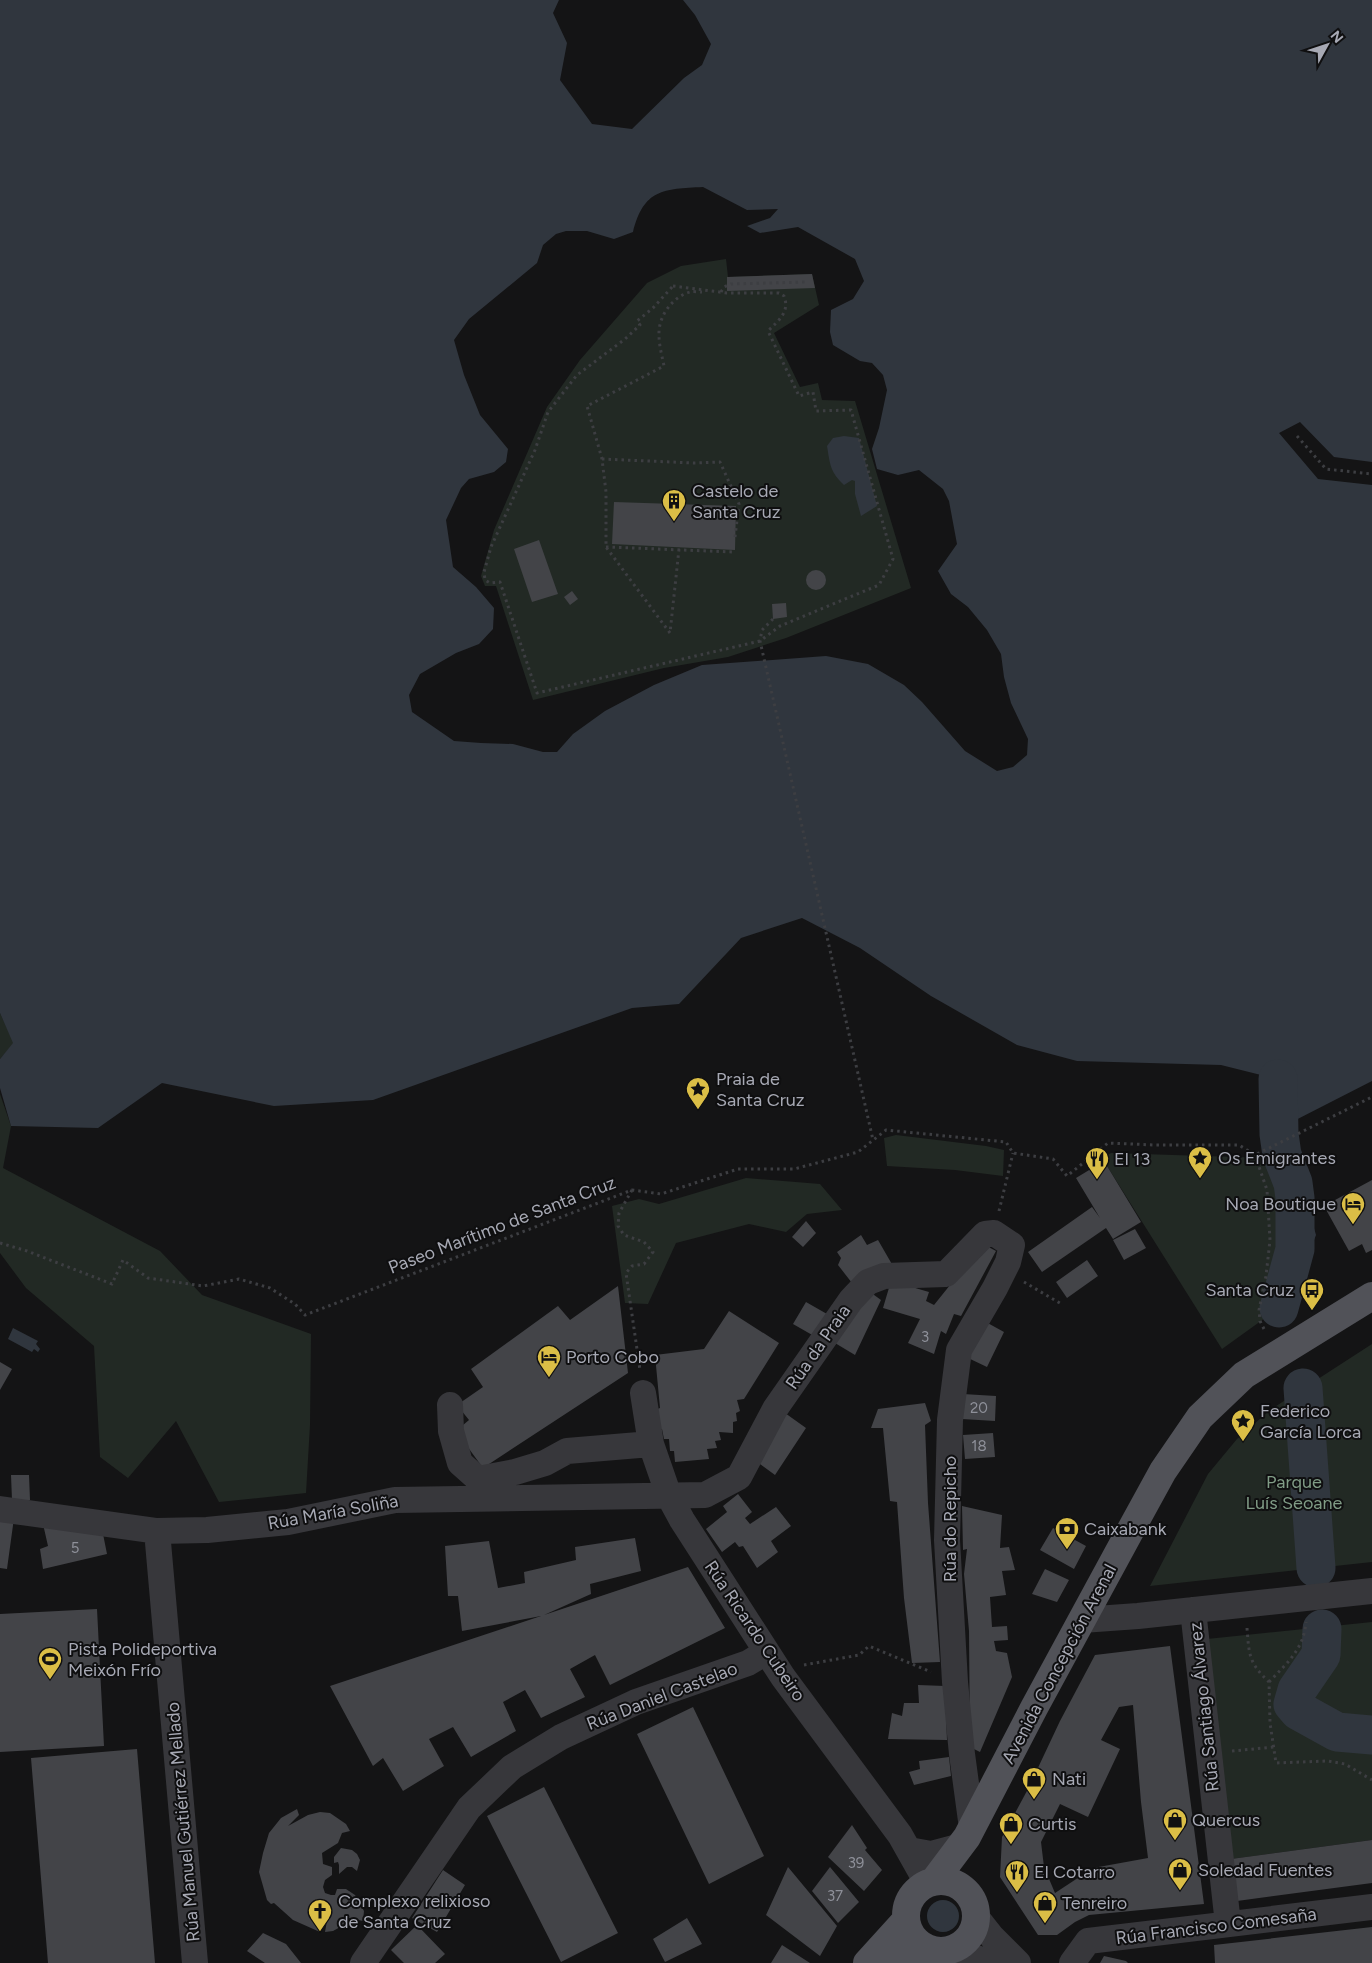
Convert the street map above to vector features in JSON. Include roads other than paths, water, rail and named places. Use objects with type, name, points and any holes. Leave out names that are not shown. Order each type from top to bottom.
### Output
[{"type":"main road","name":"Avenida Concepción Arenal","points":[[867,1963],[906,1920],[906,1908],[910,1898],[918,1889],[931,1882],[967,1837],[1163,1471],[1200,1417],[1244,1375],[1372,1296]]},
{"type":"main road","name":"Avenida Concepción Arenal","points":[[963,1888],[967,1837]]},
{"type":"main road","points":[[894,1963],[943,1950],[970,1938],[976,1928],[976,1906],[971,1896],[953,1882],[943,1880],[931,1882]]},
{"type":"main road","points":[[906,1920],[914,1939],[922,1946],[943,1950]]},
{"type":"street","name":"Rúa do Repicho","points":[[967,1837],[955,1682],[947,1540],[950,1420],[959,1350],[1004,1270],[1012,1245],[994,1233]]},
{"type":"street","name":"Rúa da Praia","points":[[669,1496],[705,1494],[739,1476],[775,1409],[851,1300],[868,1282],[884,1276],[946,1274],[985,1234],[994,1233]]},
{"type":"street","name":"Rúa Ricardo Cubeiro","points":[[643,1393],[651,1444],[669,1496],[682,1520],[783,1677],[900,1835],[931,1882]]},
{"type":"street","points":[[450,1405],[451,1431],[460,1463],[478,1479],[530,1468],[545,1463],[567,1451],[651,1444]]},
{"type":"street","name":"Rúa María Soliña","points":[[0,1509],[157,1531],[207,1530],[288,1522],[395,1500],[669,1496]]},
{"type":"street","name":"Rúa Manuel Gutiérrez Mellado","points":[[157,1531],[195,1963]]},
{"type":"street","points":[[1082,1620],[1138,1616],[1372,1590]]},
{"type":"street","name":"Rúa Santiago Álvarez","points":[[1193,1610],[1228,1924]]},
{"type":"street","name":"Rúa Daniel Castelao","points":[[363,1963],[470,1808],[512,1766],[560,1737],[636,1702],[748,1663],[766,1652]]},
{"type":"street","points":[[909,1850],[931,1854],[967,1837]]},
{"type":"street","name":"Rúa Francisco Comesaña","points":[[1072,1963],[1088,1941],[1372,1907]]},
{"type":"street","points":[[977,1918],[992,1937],[1018,1963]]},
{"type":"street","points":[[943,1950],[990,1963]]},
{"type":"waterway","points":[[1278,1079],[1279,1134],[1282,1155],[1293,1183],[1295,1198],[1295,1249],[1279,1308]]},
{"type":"waterway","points":[[1303,1388],[1316,1568]]},
{"type":"waterway","points":[[1322,1629],[1321,1655],[1297,1690],[1293,1704],[1299,1711],[1337,1732],[1372,1735]]},
{"type":"place","name":"Castelo de Santa Cruz","points":[[674,522]]},
{"type":"place","name":"Praia de Santa Cruz","points":[[698,1110]]},
{"type":"place","name":"Os Emigrantes","points":[[1200,1179]]},
{"type":"place","name":"El 13","points":[[1097,1180]]},
{"type":"place","name":"Noa Boutique","points":[[1353,1225]]},
{"type":"place","name":"Santa Cruz","points":[[1312,1311]]},
{"type":"place","name":"Porto Cobo","points":[[549,1378]]},
{"type":"place","name":"Federico García Lorca","points":[[1243,1442]]},
{"type":"place","name":"Caixabank","points":[[1067,1550]]},
{"type":"place","name":"Pista Polideportiva Meixón Frío","points":[[50,1680]]},
{"type":"place","name":"Nati","points":[[1034,1800]]},
{"type":"place","name":"Quercus","points":[[1175,1841]]},
{"type":"place","name":"Curtis","points":[[1011,1845]]},
{"type":"place","name":"Soledad Fuentes","points":[[1180,1891]]},
{"type":"place","name":"El Cotarro","points":[[1017,1893]]},
{"type":"place","name":"Tenreiro","points":[[1045,1924]]},
{"type":"place","name":"Complexo relixioso de Santa Cruz","points":[[320,1932]]},
{"type":"park label","name":"Parque Luís Seoane","points":[[1294,1492]]}]
